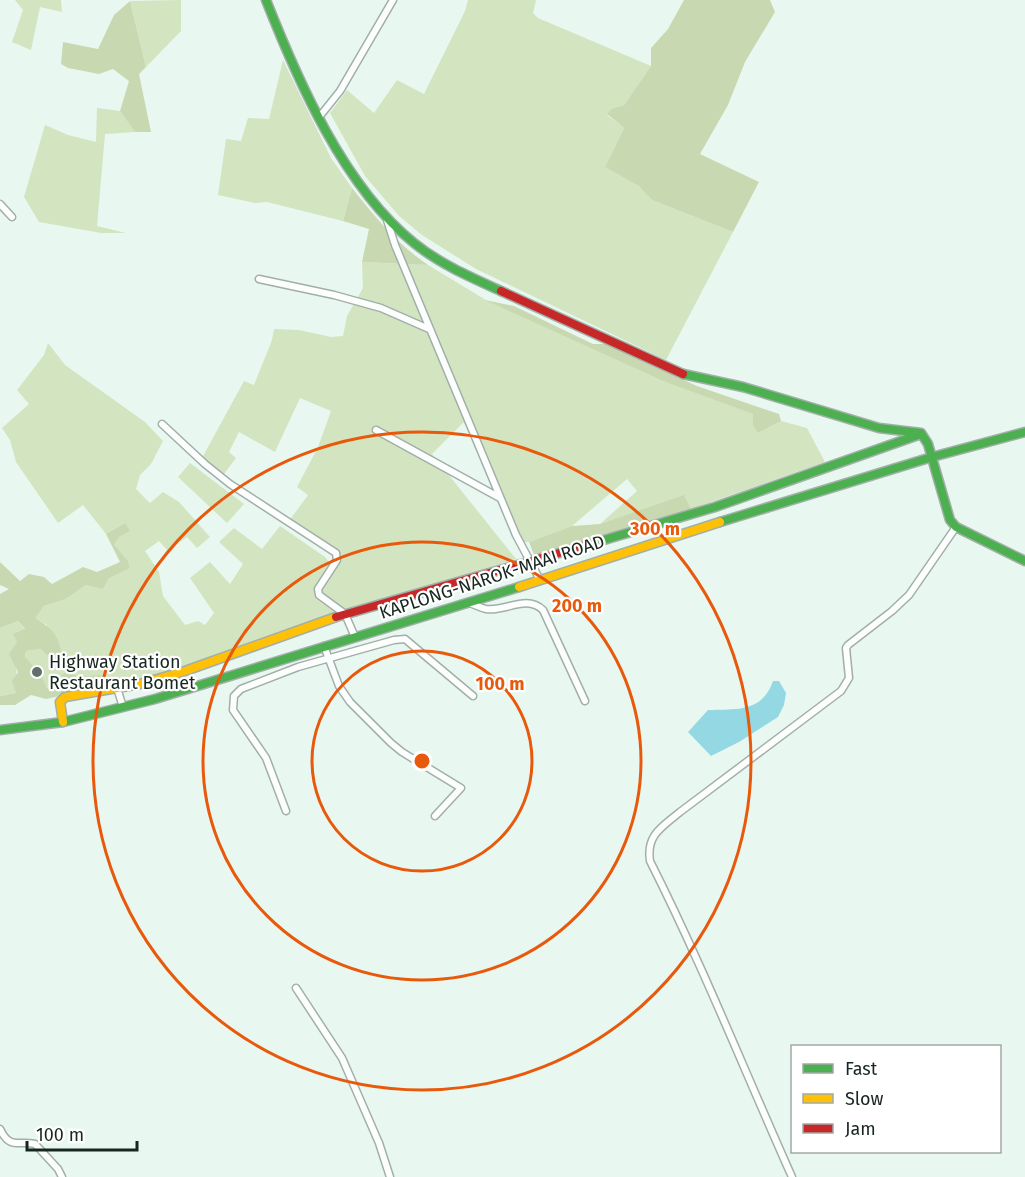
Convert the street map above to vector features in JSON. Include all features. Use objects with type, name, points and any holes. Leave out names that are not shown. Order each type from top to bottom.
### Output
[{"type":"main road","points":[[267,0],[306,92],[346,162],[386,216],[418,247],[452,269],[681,374],[743,387],[870,425],[921,433],[926,438],[933,457],[950,520],[956,527],[1025,561]]},
{"type":"main road","points":[[63,722],[61,699],[140,684],[185,671],[345,614],[715,507],[921,433]]},
{"type":"main road","name":"KAPLONG-NAROK-MAAI ROAD","points":[[0,730],[63,722],[123,708],[470,603],[624,552],[933,457],[1021,433]]},
{"type":"street","points":[[320,116],[340,91],[393,0]]},
{"type":"street","points":[[0,204],[12,217]]},
{"type":"street","points":[[386,216],[395,245],[500,498],[541,580]]},
{"type":"street","points":[[259,279],[381,308],[430,329]]},
{"type":"street","points":[[162,424],[230,484],[336,553],[337,560],[318,589],[319,595],[345,614],[355,637]]},
{"type":"street","points":[[376,430],[500,498]]},
{"type":"street","points":[[715,507],[718,524]]},
{"type":"street","points":[[792,1177],[709,984],[650,861],[650,842],[658,830],[680,812],[841,691],[849,678],[846,648],[848,645],[909,595],[956,527]]},
{"type":"street","points":[[470,603],[485,609],[498,609],[526,603],[536,604],[543,610],[585,702]]},
{"type":"street","points":[[286,811],[266,758],[233,710],[234,696],[241,689],[298,667],[394,640],[405,639],[473,696]]},
{"type":"street","points":[[324,646],[339,687],[350,702],[391,743],[461,788],[435,816]]},
{"type":"street","points":[[117,688],[123,708]]},
{"type":"street","points":[[296,988],[342,1058],[379,1143],[390,1177]]},
{"type":"street","points":[[0,1130],[9,1142],[29,1143],[37,1146],[58,1168],[62,1177]]},
{"type":"green space","points":[[15,0],[61,0],[62,12],[40,7],[31,50],[12,42],[23,10]]},
{"type":"green space","points":[[181,0],[181,31],[146,67],[130,1]]},
{"type":"green space","points":[[468,0],[536,0],[533,13],[538,18],[651,66],[624,105],[611,109],[607,115],[624,128],[605,167],[640,186],[652,200],[733,232],[666,360],[476,269],[422,235],[399,216],[365,176],[330,113],[347,90],[374,113],[397,80],[424,94],[465,11]]},
{"type":"green space","points":[[684,0],[770,0],[775,12],[745,62],[728,105],[700,154],[759,182],[733,232],[652,200],[639,186],[605,167],[624,128],[607,114],[611,109],[624,105],[651,66],[651,48],[668,29]]},
{"type":"green space","points":[[130,1],[146,67],[139,74],[151,132],[135,132],[120,111],[129,81],[113,69],[99,74],[68,68],[61,64],[63,42],[98,49],[114,15]]},
{"type":"green space","points":[[283,60],[331,158],[352,188],[343,221],[267,202],[255,203],[218,195],[226,139],[241,141],[248,118],[269,119]]},
{"type":"green space","points":[[97,108],[120,111],[135,132],[105,134],[97,226],[126,233],[101,233],[39,222],[24,197],[45,125],[68,135],[96,142]]},
{"type":"green space","points":[[352,188],[396,239],[428,265],[362,262],[369,229],[343,221]]},
{"type":"green space","points":[[362,262],[428,265],[486,300],[665,382],[754,414],[758,433],[781,421],[807,428],[825,462],[691,509],[684,496],[600,524],[637,491],[627,479],[572,526],[529,542],[517,542],[464,422],[432,454],[516,559],[345,610],[323,594],[322,589],[344,557],[289,521],[308,495],[297,487],[318,447],[331,411],[300,398],[275,452],[239,432],[229,452],[236,458],[224,474],[202,458],[244,381],[254,385],[272,340],[274,329],[299,330],[331,337],[343,336],[347,316],[363,288]]},
{"type":"green space","points":[[485,300],[514,306],[593,344],[606,344],[697,386],[779,414],[781,421],[758,433],[753,425],[753,414],[665,382]]},
{"type":"green space","points":[[48,343],[65,365],[145,422],[163,441],[151,464],[140,475],[136,489],[150,503],[163,492],[179,502],[210,537],[197,548],[187,537],[168,551],[159,541],[145,551],[159,572],[163,596],[185,625],[198,621],[205,625],[214,613],[190,578],[210,562],[230,584],[243,564],[219,542],[234,528],[262,549],[280,526],[325,557],[330,563],[314,591],[316,599],[336,613],[141,681],[103,687],[109,681],[86,676],[47,688],[42,676],[25,658],[26,651],[41,649],[47,625],[34,618],[44,606],[66,599],[86,585],[130,568],[128,561],[114,544],[125,523],[106,534],[83,505],[58,523],[16,462],[10,440],[2,428],[29,404],[17,390],[44,355]]},
{"type":"green space","points":[[190,463],[244,504],[227,523],[178,477]]},
{"type":"green space","points":[[684,495],[691,509],[534,555],[529,542],[572,526],[600,524]]},
{"type":"green space","points":[[125,523],[130,531],[120,536],[114,544],[128,561],[130,568],[109,578],[103,589],[86,585],[66,599],[44,606],[35,618],[54,633],[62,655],[52,660],[41,649],[26,651],[25,657],[42,676],[47,688],[61,684],[61,676],[68,670],[77,677],[100,675],[110,681],[103,687],[46,699],[31,695],[15,705],[0,705],[0,696],[16,693],[12,681],[18,672],[9,654],[17,642],[13,634],[25,629],[18,621],[0,628],[0,594],[9,589],[0,585],[0,562],[20,581],[29,574],[44,577],[52,584],[83,567],[97,572],[120,562],[106,534]]},
{"type":"green space","points":[[18,621],[25,630],[17,642],[16,693],[0,696],[0,628]]},
{"type":"water","points":[[773,681],[779,681],[786,693],[784,705],[778,717],[739,742],[711,756],[688,732],[708,710],[738,709],[755,704],[762,699]]},
{"type":"traffic: fast","points":[[266,0],[308,98],[345,163],[366,193],[389,220],[424,251],[456,270],[501,291]]},
{"type":"traffic: fast","points":[[683,374],[743,387],[879,428],[921,433],[928,444],[950,520],[956,527],[1025,561]]},
{"type":"traffic: fast","points":[[720,522],[932,457],[1025,432]]},
{"type":"traffic: fast","points":[[587,545],[715,507],[921,434]]},
{"type":"traffic: fast","points":[[0,730],[63,722],[155,699],[519,587]]},
{"type":"traffic: slow","points":[[519,587],[720,522]]},
{"type":"traffic: slow","points":[[63,722],[60,702],[65,697],[140,684],[185,671],[336,617]]},
{"type":"traffic: jam","points":[[501,291],[683,374]]},
{"type":"traffic: jam","points":[[336,617],[587,545]]},
{"type":"place","name":"Highway Station Restaurant Bomet","points":[[37,672]]}]
